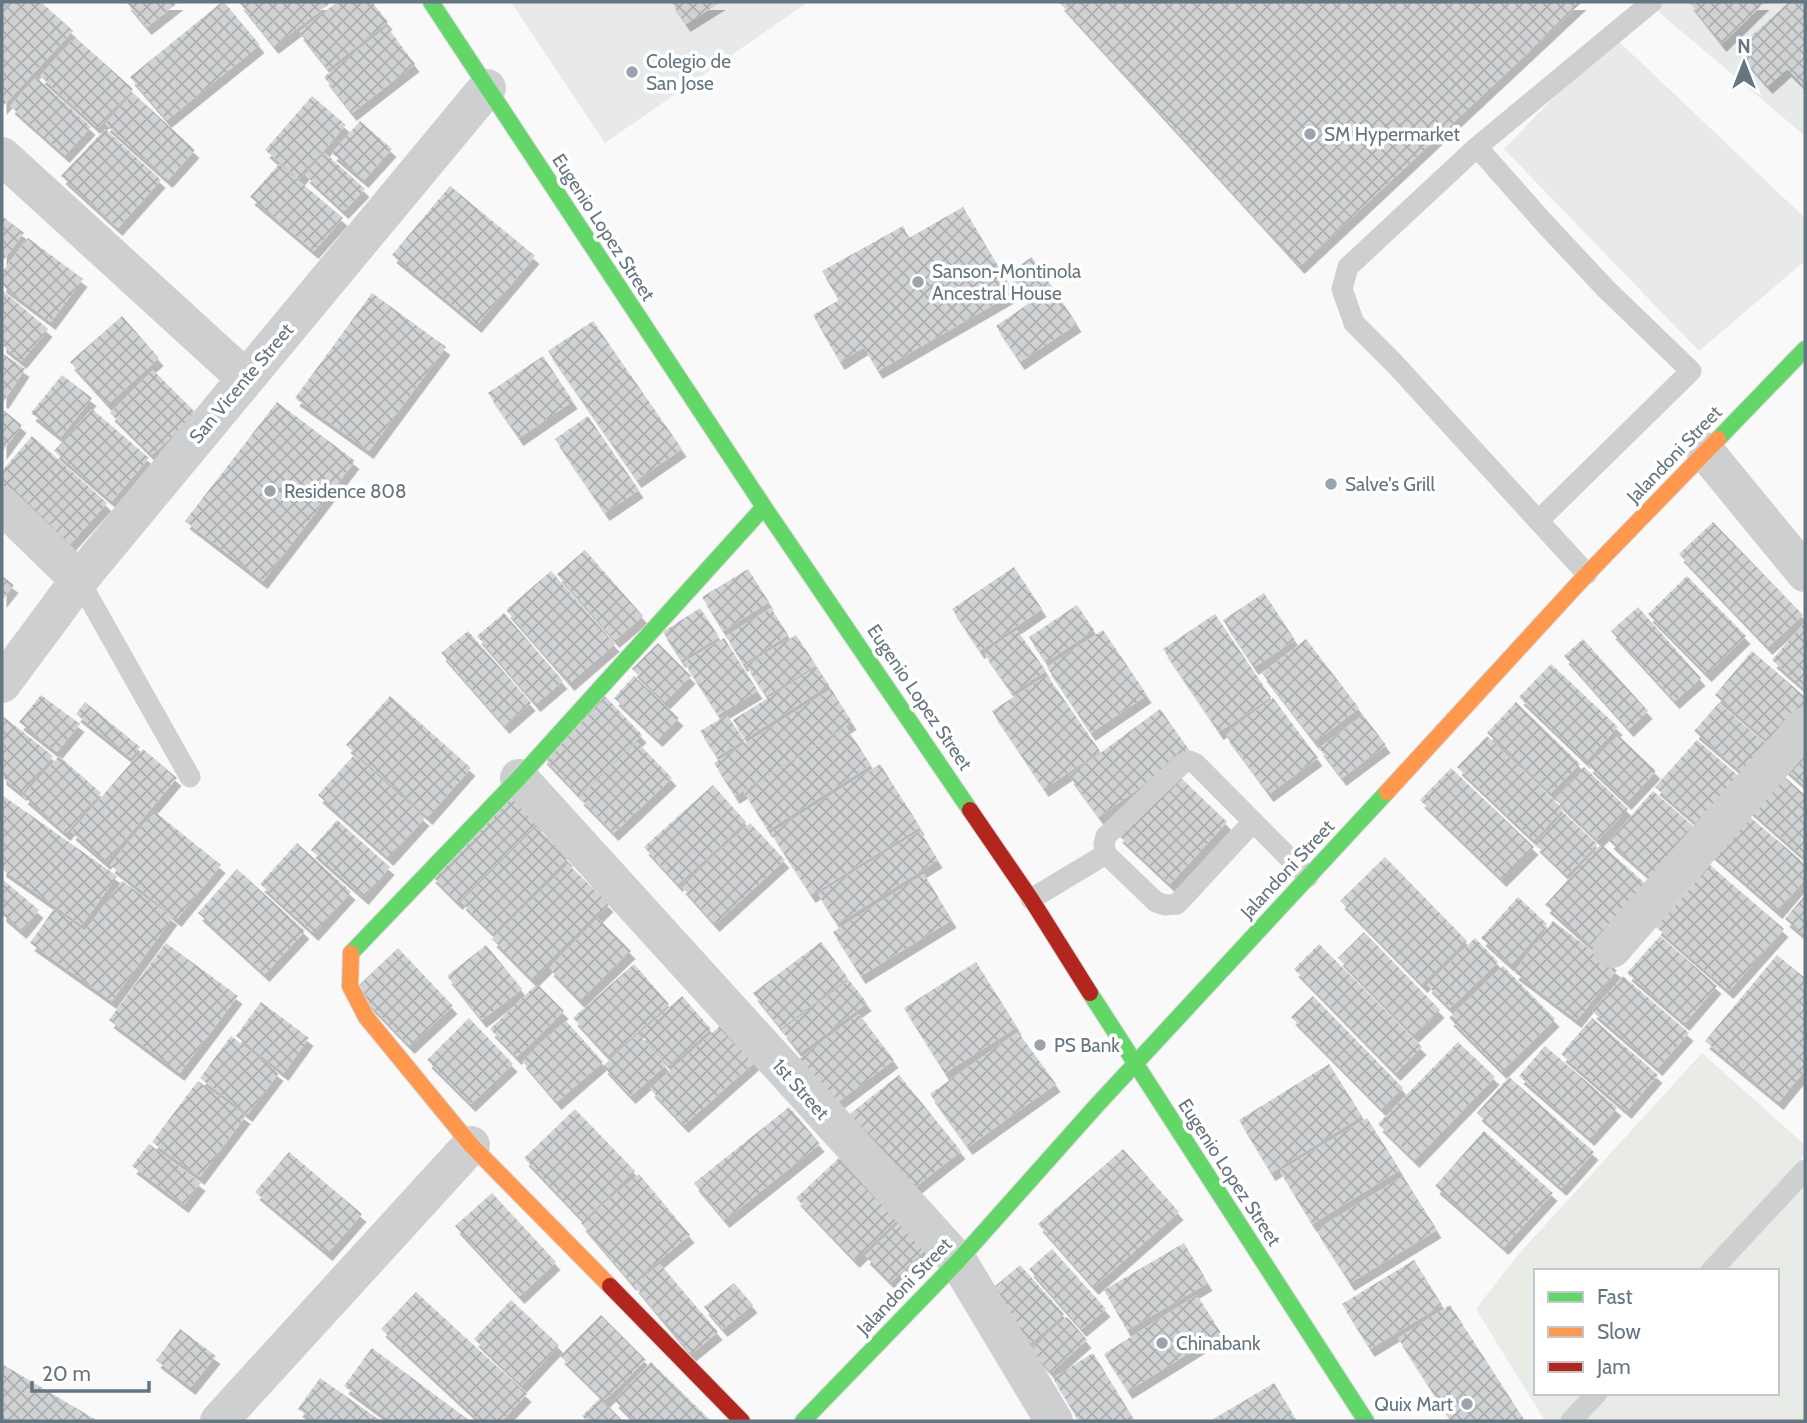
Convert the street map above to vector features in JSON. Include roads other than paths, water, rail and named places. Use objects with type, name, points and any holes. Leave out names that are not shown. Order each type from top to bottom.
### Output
[{"type":"main road","name":"Eugenio Lopez Street","points":[[431,2],[764,507],[1031,899],[1135,1065],[1366,1421]]},
{"type":"main road","name":"Jalandoni Street","points":[[803,1421],[958,1261],[1097,1105],[1587,574],[1805,349]]},
{"type":"main road","points":[[742,1421],[471,1145],[366,1017],[349,986],[351,953],[519,778],[764,507]]},
{"type":"street","name":"San Vicente Street","points":[[2,684],[79,580],[487,88]]},
{"type":"street","points":[[2,156],[245,378]]},
{"type":"street","points":[[1705,451],[1805,573]]},
{"type":"street","points":[[2,505],[79,580]]},
{"type":"street","points":[[1612,949],[1805,726]]},
{"type":"street","name":"1st Street","points":[[519,778],[958,1261],[1054,1421]]},
{"type":"street","points":[[219,1421],[471,1145]]},
{"type":"lane","points":[[1587,574],[1394,363],[1354,323],[1342,289],[1348,267],[1477,147],[1652,2]]},
{"type":"lane","points":[[1477,147],[1606,289],[1690,371],[1539,520]]},
{"type":"lane","points":[[79,580],[190,777]]},
{"type":"lane","points":[[1253,822],[1177,904],[1165,905],[1156,902],[1105,854],[1106,836],[1183,763],[1189,761],[1196,764],[1308,877]]},
{"type":"lane","points":[[1031,899],[1105,854]]},
{"type":"lane","points":[[1713,1269],[1805,1170]]},
{"type":"lane","points":[[1571,1421],[1595,1395]]},
{"type":"place","name":"Colegio de San Jose","points":[[632,72]]},
{"type":"place","name":"SM Hypermarket","points":[[1310,134]]},
{"type":"place","name":"Sanson-Montinola Ancestral House","points":[[918,282]]},
{"type":"place","name":"Salve's Grill","points":[[1331,484]]},
{"type":"place","name":"Residence 808","points":[[270,491]]},
{"type":"place","name":"PS Bank","points":[[1040,1045]]},
{"type":"place","name":"Chinabank","points":[[1162,1343]]},
{"type":"place","name":"Quix Mart","points":[[1467,1404]]}]
